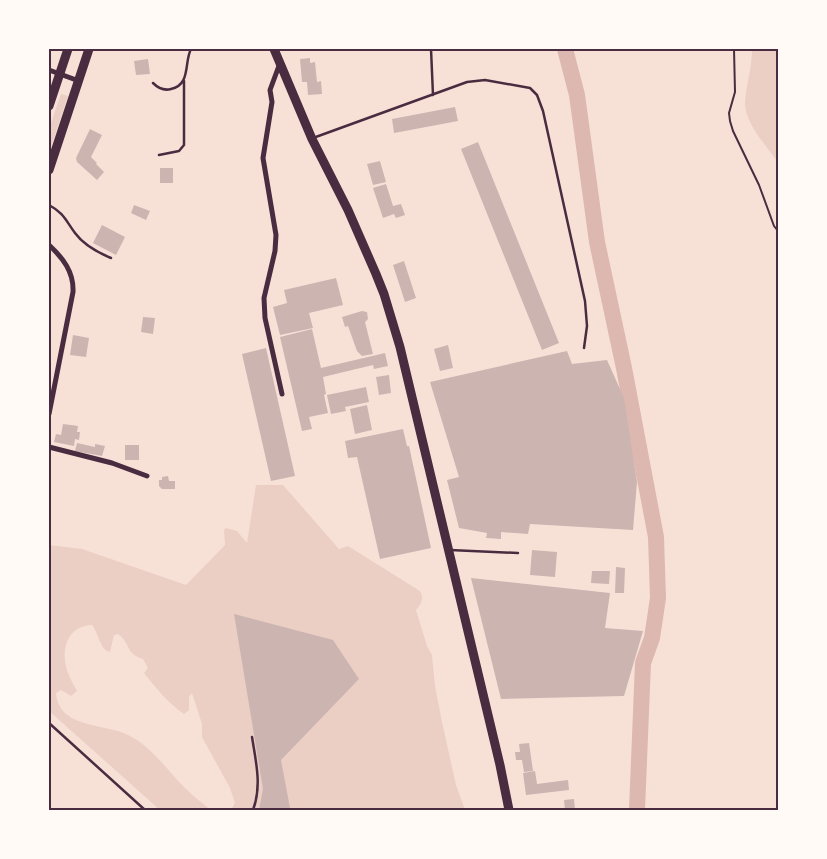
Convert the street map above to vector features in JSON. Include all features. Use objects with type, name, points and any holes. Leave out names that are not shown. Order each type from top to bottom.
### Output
[{"type":"main road","points":[[49,106],[68,49]]},
{"type":"main road","points":[[49,170],[89,49]]},
{"type":"main road","points":[[274,49],[312,139],[348,210],[384,294],[400,347],[500,765],[509,810]]},
{"type":"street","points":[[280,63],[270,90],[272,102],[264,158],[267,188],[276,235],[275,250],[264,298],[265,318],[282,394]]},
{"type":"street","points":[[49,70],[79,81]]},
{"type":"street","points":[[49,245],[60,256],[74,280],[49,414]]},
{"type":"street","points":[[49,447],[112,463],[147,476]]},
{"type":"lane","points":[[158,156],[179,151],[184,145],[184,81],[187,57],[191,49]]},
{"type":"lane","points":[[431,49],[432,95]]},
{"type":"lane","points":[[312,139],[467,82],[485,80],[530,88],[537,95],[542,111],[585,301],[587,326],[584,348]]},
{"type":"lane","points":[[153,83],[166,90],[176,88],[184,81]]},
{"type":"lane","points":[[49,205],[65,216],[82,240],[111,258]]},
{"type":"lane","points":[[449,550],[518,553]]},
{"type":"lane","points":[[49,722],[145,810]]},
{"type":"lane","points":[[252,737],[258,774],[258,788],[253,810]]},
{"type":"path","points":[[734,49],[735,92],[729,113],[730,121],[759,185],[774,226],[778,231]]},
{"type":"shaded area","points":[[752,49],[778,49],[778,163],[757,134],[746,111],[745,103]]},
{"type":"shaded area","points":[[61,94],[68,96],[49,153],[49,129]]},
{"type":"shaded area","points":[[256,485],[283,485],[339,549],[348,546],[420,591],[422,601],[416,610],[427,646],[432,655],[435,686],[442,722],[456,785],[465,810],[231,810],[235,803],[230,788],[202,737],[202,724],[192,693],[189,697],[189,710],[184,714],[168,701],[144,673],[148,668],[143,659],[133,654],[122,637],[118,634],[114,635],[110,652],[107,651],[92,625],[83,626],[76,630],[67,642],[65,649],[66,665],[77,691],[71,696],[61,690],[56,693],[59,704],[65,713],[73,718],[126,734],[143,744],[194,797],[211,810],[160,810],[49,711],[49,545],[82,549],[186,585],[225,545],[224,530],[226,528],[237,531],[247,543]]},
{"type":"building","points":[[310,58],[310,63],[315,62],[317,82],[321,81],[322,94],[308,95],[307,82],[302,82],[300,59]]},
{"type":"building","points":[[148,59],[150,74],[136,75],[134,61]]},
{"type":"building","points":[[455,107],[458,121],[394,133],[392,119]]},
{"type":"building","points":[[90,129],[102,135],[91,157],[104,172],[97,180],[77,162],[76,158]]},
{"type":"building","points":[[478,142],[559,343],[542,350],[461,149]]},
{"type":"building","points":[[380,161],[386,182],[373,185],[367,164]]},
{"type":"building","points":[[160,168],[173,168],[173,183],[160,183]]},
{"type":"building","points":[[386,184],[393,206],[401,204],[405,215],[396,218],[394,214],[383,218],[373,188]]},
{"type":"building","points":[[134,205],[150,211],[146,220],[131,213]]},
{"type":"building","points":[[102,225],[125,237],[116,255],[93,243]]},
{"type":"building","points":[[404,261],[416,298],[405,302],[393,265]]},
{"type":"building","points":[[336,278],[343,305],[309,313],[313,328],[280,335],[273,307],[287,303],[284,290]]},
{"type":"building","points":[[362,311],[367,312],[368,319],[365,322],[373,354],[362,356],[357,351],[348,326],[345,327],[342,317]]},
{"type":"building","points":[[143,317],[155,318],[153,334],[141,332]]},
{"type":"building","points":[[312,329],[321,368],[385,353],[388,366],[374,369],[373,365],[323,377],[328,413],[309,417],[312,429],[302,431],[280,337]]},
{"type":"building","points":[[73,335],[89,338],[86,357],[70,355]]},
{"type":"building","points":[[448,345],[453,368],[440,371],[434,349]]},
{"type":"building","points":[[266,348],[295,476],[271,481],[242,354]]},
{"type":"building","points":[[567,351],[572,364],[607,360],[624,398],[637,482],[633,530],[530,524],[528,534],[501,532],[501,539],[486,538],[487,533],[459,528],[447,480],[459,477],[430,382]]},
{"type":"building","points":[[389,375],[391,393],[379,395],[376,377]]},
{"type":"building","points":[[366,387],[369,402],[345,407],[346,411],[331,414],[327,395]]},
{"type":"building","points":[[367,405],[372,430],[355,434],[350,409]]},
{"type":"building","points":[[63,424],[78,426],[77,432],[80,432],[79,440],[75,439],[74,446],[54,442],[56,434],[61,435]]},
{"type":"building","points":[[403,429],[407,446],[409,446],[431,548],[380,559],[357,457],[348,458],[345,441]]},
{"type":"building","points":[[77,443],[95,447],[95,444],[105,446],[102,456],[75,451]]},
{"type":"building","points":[[125,445],[139,445],[139,460],[125,460]]},
{"type":"building","points":[[168,476],[169,481],[175,481],[175,489],[162,489],[159,486],[159,480],[162,480],[162,477]]},
{"type":"building","points":[[532,550],[557,552],[555,577],[530,575]]},
{"type":"building","points":[[616,567],[625,568],[624,593],[615,593]]},
{"type":"building","points":[[592,571],[610,571],[609,584],[591,583]]},
{"type":"building","points":[[471,578],[610,593],[605,628],[643,631],[624,696],[501,699]]},
{"type":"building","points":[[234,614],[333,640],[359,679],[281,760],[290,808],[288,810],[259,810],[263,789]]},
{"type":"building","points":[[529,743],[533,771],[524,772],[522,760],[516,760],[515,752],[520,752],[519,744]]},
{"type":"building","points":[[535,771],[537,784],[568,780],[569,790],[526,795],[523,773]]},
{"type":"building","points":[[574,799],[575,810],[565,810],[564,800]]},
{"type":"waterway","points":[[565,49],[577,95],[597,242],[624,368],[656,537],[658,598],[652,638],[643,663],[637,810]]}]
